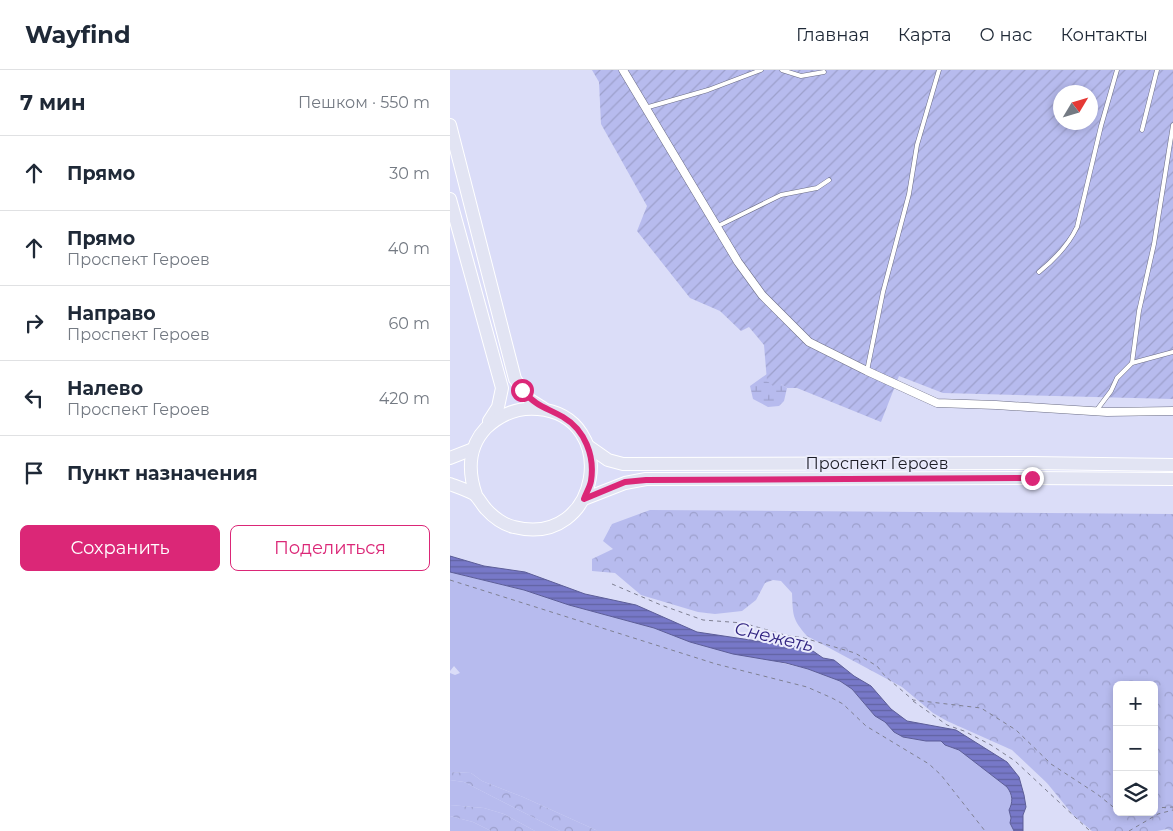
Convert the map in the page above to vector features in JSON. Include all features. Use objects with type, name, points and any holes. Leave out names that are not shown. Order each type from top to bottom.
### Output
[{"type":"main road","points":[[450,125],[514,379],[530,400],[545,409]]},
{"type":"main road","points":[[450,199],[502,388],[498,407],[482,433]]},
{"type":"main road","name":"Проспект Героев","points":[[527,408],[545,409],[556,413],[575,426],[588,446],[592,464],[591,482],[584,499],[574,512],[561,522],[545,528],[529,530],[513,527],[498,520],[485,509],[476,495],[471,480],[470,464],[473,449],[482,433],[494,420],[510,411],[527,408]]},
{"type":"main road","name":"Проспект Героев","points":[[588,446],[608,460],[623,464],[849,465],[1031,463],[1173,465]]},
{"type":"main road","points":[[450,458],[473,449]]},
{"type":"main road","name":"Проспект Героев","points":[[584,499],[625,482],[646,480],[1022,478],[1173,480]]},
{"type":"main road","name":"Проспект Героев","points":[[450,484],[476,495]]},
{"type":"street","points":[[623,70],[738,262],[762,295],[808,342],[937,403],[1096,411],[1173,411]]},
{"type":"lane","points":[[645,108],[708,90],[761,70]]},
{"type":"lane","points":[[782,70],[801,76],[824,72]]},
{"type":"lane","points":[[867,371],[883,292],[909,194],[918,145],[939,70]]},
{"type":"lane","points":[[1039,272],[1071,240],[1077,227],[1101,126],[1117,70]]},
{"type":"lane","points":[[1142,130],[1157,70]]},
{"type":"lane","points":[[1132,363],[1139,312],[1154,244],[1173,125]]},
{"type":"lane","points":[[716,227],[781,195],[816,188],[829,180]]},
{"type":"lane","points":[[1096,411],[1111,391],[1117,378],[1132,363],[1173,352]]},
{"type":"path","points":[[450,580],[716,664],[807,688],[832,698],[843,704],[866,726],[929,764],[941,774],[985,831]]},
{"type":"path","points":[[612,584],[703,620],[743,623],[855,653],[877,666],[885,676],[913,700],[947,725],[964,731],[991,745],[1015,761],[1090,831]]},
{"type":"path","points":[[913,700],[981,708],[1016,730],[1051,764],[1113,807]]},
{"type":"path","points":[[1158,808],[1173,808]]},
{"type":"path","points":[[1129,831],[1158,814],[1173,808]]},
{"type":"green space","points":[[592,70],[1173,70],[1173,399],[943,393],[899,376],[881,422],[797,388],[787,388],[781,384],[773,386],[767,381],[764,345],[749,327],[741,331],[720,311],[690,298],[637,231],[647,206],[601,124],[599,82]]},
{"type":"green space","points":[[767,374],[767,381],[781,384],[787,388],[784,401],[779,406],[768,407],[753,399],[750,386]]},
{"type":"green space","points":[[650,510],[1173,514],[1173,831],[1167,829],[1157,831],[1092,831],[1073,815],[1047,783],[1012,750],[947,721],[933,713],[902,687],[807,636],[798,625],[794,616],[792,593],[781,581],[773,580],[765,583],[756,600],[742,611],[715,614],[698,612],[641,595],[615,573],[592,571],[592,559],[613,549],[603,541],[612,524]]},
{"type":"green space","points":[[450,572],[524,590],[569,605],[654,628],[690,642],[808,669],[840,681],[852,689],[875,716],[885,722],[894,732],[903,737],[926,741],[941,741],[945,745],[959,750],[1007,787],[1013,803],[1009,810],[1010,823],[1014,831],[598,831],[523,797],[482,781],[471,773],[450,772],[450,673],[455,675],[460,673],[454,666],[450,671]]},
{"type":"green space","points":[[450,772],[471,773],[482,781],[523,797],[598,831],[560,831],[464,782],[450,780]]},
{"type":"green space","points":[[450,780],[464,782],[560,831],[535,831],[504,814],[484,808],[450,805]]},
{"type":"green space","points":[[450,805],[484,808],[504,814],[535,831],[491,831],[473,822],[450,816]]},
{"type":"green space","points":[[450,816],[473,822],[491,831],[450,831]]},
{"type":"shaded area","points":[[450,556],[484,566],[525,572],[585,594],[636,605],[697,632],[797,647],[813,651],[823,658],[834,660],[854,676],[871,686],[891,709],[907,721],[956,730],[1007,762],[1019,777],[1024,795],[1026,807],[1023,815],[1023,831],[1014,831],[1010,823],[1009,810],[1012,799],[1007,787],[959,750],[945,745],[941,741],[926,741],[903,737],[894,732],[885,722],[875,716],[852,689],[840,681],[808,669],[786,663],[733,654],[690,642],[654,628],[569,605],[524,590],[450,572]]},
{"type":"route","points":[[522,390],[530,400],[556,413],[575,426],[588,446],[592,464],[591,482],[584,499],[625,482],[646,480],[1032,478]]},
{"type":"water label","name":"Снежеть","points":[[774,637]]}]
